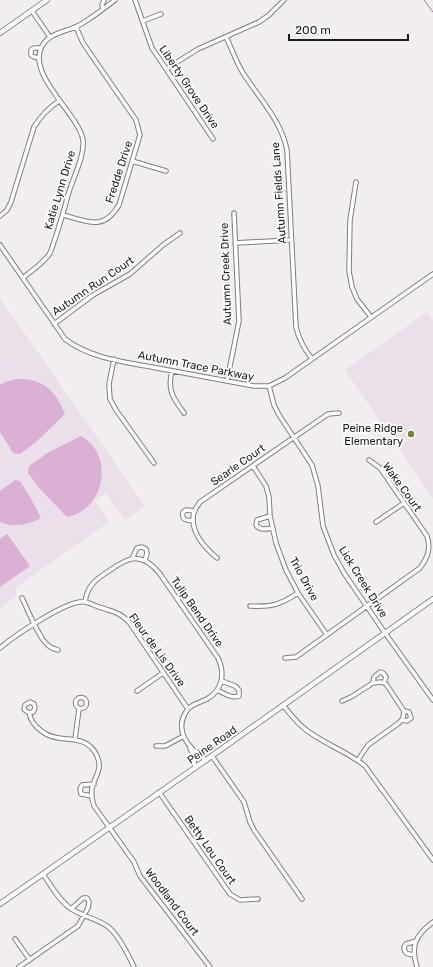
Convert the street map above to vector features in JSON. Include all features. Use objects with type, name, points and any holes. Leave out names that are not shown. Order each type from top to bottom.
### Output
[{"type":"street","points":[[0,33],[48,0]]},
{"type":"street","points":[[103,9],[102,5],[104,0]]},
{"type":"street","name":"Katie Lynn Drive","points":[[23,278],[45,260],[50,252],[63,215],[82,150],[83,140],[80,130],[59,101],[45,78],[39,58],[41,48],[50,37],[76,27],[115,0]]},
{"type":"street","name":"Liberty Grove Drive","points":[[135,0],[152,48],[213,139]]},
{"type":"street","points":[[166,69],[198,48],[259,22],[269,15],[284,0]]},
{"type":"street","points":[[32,11],[50,37]]},
{"type":"street","points":[[143,21],[161,14]]},
{"type":"street","name":"Fredde Drive","points":[[63,215],[94,223],[104,221],[110,217],[119,205],[140,135],[136,120],[83,43],[76,27]]},
{"type":"street","name":"Autumn Fields Lane","points":[[226,37],[242,73],[280,127],[285,138],[287,150],[296,327],[302,346],[312,359]]},
{"type":"street","name":"Katie Lynn Drive","points":[[39,58],[31,55],[31,50],[34,48],[41,48]]},
{"type":"street","points":[[0,216],[7,210],[11,202],[34,127],[40,117],[59,101]]},
{"type":"street","points":[[132,161],[166,171]]},
{"type":"street","points":[[356,182],[350,220],[349,271],[352,287],[357,299],[371,317]]},
{"type":"street","name":"Autumn Creek Drive","points":[[227,381],[239,320],[234,213]]},
{"type":"street","name":"Autumn Run Court","points":[[54,324],[93,295],[130,274],[163,245],[180,233]]},
{"type":"street","points":[[235,243],[291,240]]},
{"type":"street","name":"Autumn Trace Parkway","points":[[0,245],[64,339],[74,346],[84,351],[114,360],[254,386],[269,386],[286,378],[433,274]]},
{"type":"street","points":[[114,360],[109,384],[110,399],[116,410],[154,463]]},
{"type":"street","points":[[172,371],[170,381],[173,397],[184,413]]},
{"type":"street","name":"Lick Creek Drive","points":[[269,386],[274,405],[279,415],[312,465],[318,486],[323,526],[331,549],[344,573],[366,606],[433,700]]},
{"type":"street","name":"Searle Court","points":[[217,558],[207,550],[196,533],[193,521],[185,520],[183,518],[183,512],[186,510],[195,510],[200,502],[328,414],[339,413]]},
{"type":"street","name":"Wake Court","points":[[285,658],[296,657],[327,635],[420,568],[427,557],[431,547],[426,536],[380,468],[369,460]]},
{"type":"street","name":"Trio Drive","points":[[253,466],[266,486],[269,497],[270,516],[276,543],[286,570],[298,593],[327,635]]},
{"type":"street","points":[[376,522],[404,503]]},
{"type":"street","points":[[193,521],[195,510]]},
{"type":"street","points":[[270,516],[257,520],[256,525],[258,528],[264,530],[273,528]]},
{"type":"street","name":"Tulip Bend Drive","points":[[84,602],[90,586],[96,580],[122,562],[132,559],[137,548],[142,547],[146,549],[147,553],[145,561],[154,566],[218,658],[221,665],[222,681]]},
{"type":"street","points":[[427,557],[432,558]]},
{"type":"street","points":[[132,559],[145,561]]},
{"type":"street","points":[[250,606],[267,606],[282,603],[298,593]]},
{"type":"street","points":[[22,598],[34,624],[48,646],[58,650]]},
{"type":"street","name":"Peine Road","points":[[0,904],[433,599]]},
{"type":"street","points":[[0,648],[34,624],[73,603],[84,602]]},
{"type":"street","name":"Fleur de Lis Drive","points":[[84,602],[115,611],[123,616],[188,709]]},
{"type":"street","points":[[372,683],[374,677],[380,672],[386,676],[384,683]]},
{"type":"street","points":[[137,691],[163,673]]},
{"type":"street","points":[[206,760],[188,745],[182,737],[182,722],[188,709],[214,694],[222,681],[239,690],[239,696],[233,697],[217,690]]},
{"type":"street","points":[[342,701],[351,697],[372,683],[384,683],[404,711],[404,718],[368,745],[358,760]]},
{"type":"street","points":[[283,705],[298,724],[310,733],[358,760],[365,766],[433,860]]},
{"type":"street","points":[[75,739],[79,709]]},
{"type":"street","points":[[402,720],[407,721],[411,718],[409,712],[404,711]]},
{"type":"street","points":[[29,713],[36,727],[47,735],[61,739],[75,739],[91,747],[97,757],[100,767],[94,784],[92,796],[82,794],[80,789],[82,785],[94,784]]},
{"type":"street","points":[[156,746],[165,746],[182,737]]},
{"type":"street","points":[[188,745],[194,758],[195,768]]},
{"type":"street","points":[[212,756],[244,802],[254,830],[302,899]]},
{"type":"street","name":"Betty Lou Court","points":[[159,792],[230,894],[240,900],[258,899]]},
{"type":"street","name":"Woodland Court","points":[[92,796],[94,806],[134,862],[140,876],[210,967]]},
{"type":"street","points":[[43,874],[59,897],[71,909],[83,916],[107,926],[126,950],[134,967]]},
{"type":"street","points":[[19,967],[78,926],[88,908],[89,902],[87,898],[83,898],[71,909]]},
{"type":"street","points":[[417,967],[414,955],[416,941],[424,929],[433,922]]},
{"type":"street","points":[[15,939],[30,960]]},
{"type":"street","points":[[414,955],[406,953],[404,946],[416,941]]},
{"type":"shaded area","points":[[0,298],[145,506],[125,520],[106,493],[95,501],[109,522],[15,588],[17,596],[0,608]]},
{"type":"shaded area","name":"Peine Ridge Elementary","points":[[427,312],[433,320],[433,499],[345,370]]},
{"type":"shaded area","points":[[17,379],[34,381],[47,388],[53,393],[65,414],[36,442],[20,454],[13,453],[0,432],[0,385]]},
{"type":"shaded area","points":[[81,436],[92,445],[98,456],[102,468],[101,481],[97,493],[90,504],[80,512],[67,517],[40,489],[28,473],[29,466],[47,453]]},
{"type":"shaded area","points":[[15,480],[20,481],[41,518],[21,525],[11,525],[0,522],[0,491]]},
{"type":"shaded area","points":[[7,534],[30,566],[0,587],[0,539]]},
{"type":"waterway","points":[[424,0],[433,12]]},
{"type":"place","name":"Peine Ridge Elementary","points":[[411,434]]}]
